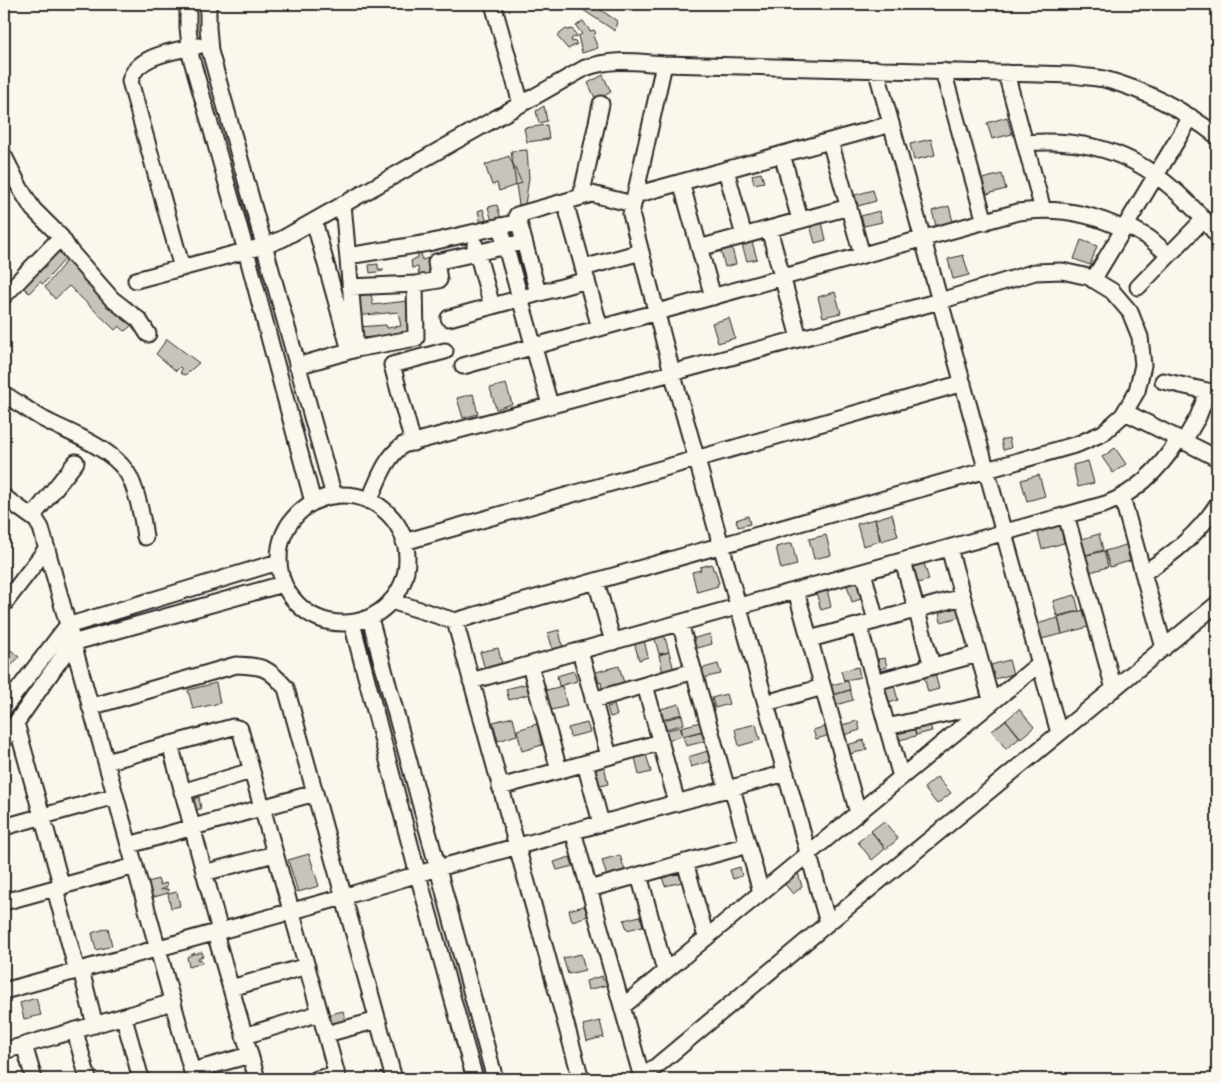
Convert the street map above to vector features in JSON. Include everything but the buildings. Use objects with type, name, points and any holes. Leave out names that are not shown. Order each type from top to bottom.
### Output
[{"type":"street","points":[[188,4],[191,57],[246,250],[313,502]]},
{"type":"street","points":[[208,4],[210,51],[334,496]]},
{"type":"street","points":[[493,4],[521,104]]},
{"type":"street","points":[[182,268],[130,81],[132,72],[146,59],[210,44]]},
{"type":"street","points":[[136,280],[264,246],[282,239],[585,68],[602,62],[1074,75],[1102,79],[1140,92],[1191,117],[1217,136]]},
{"type":"street","points":[[664,64],[631,214],[672,372],[828,923]]},
{"type":"street","points":[[876,69],[1059,733]]},
{"type":"street","points":[[943,71],[985,222]]},
{"type":"street","points":[[1006,73],[1044,210]]},
{"type":"street","points":[[580,198],[601,104]]},
{"type":"street","points":[[1093,280],[1191,117]]},
{"type":"street","points":[[538,293],[517,215],[592,194],[634,199],[681,182],[891,124]]},
{"type":"street","points":[[830,141],[862,256]]},
{"type":"street","points":[[1025,142],[1058,141],[1091,146],[1125,157],[1156,174],[1178,193],[1217,235]]},
{"type":"street","points":[[782,154],[800,220]]},
{"type":"street","points":[[4,156],[33,209],[61,237],[70,251],[112,298],[139,320],[148,334]]},
{"type":"street","points":[[726,170],[744,236]]},
{"type":"street","points":[[681,182],[713,297]]},
{"type":"street","points":[[565,202],[600,328]]},
{"type":"street","points":[[343,204],[353,350]]},
{"type":"street","points":[[699,248],[849,207]]},
{"type":"street","points":[[462,366],[1018,212],[1058,210],[1085,214],[1124,227],[1149,238],[1168,255]]},
{"type":"street","points":[[1138,287],[1204,219]]},
{"type":"street","points":[[314,221],[353,350]]},
{"type":"street","points":[[348,256],[428,243],[519,222]]},
{"type":"street","points":[[500,226],[550,405]]},
{"type":"street","points":[[769,229],[800,338]]},
{"type":"street","points":[[471,232],[492,306]]},
{"type":"street","points":[[4,296],[61,237]]},
{"type":"street","points":[[350,287],[414,284],[439,280],[436,262],[524,242]]},
{"type":"street","points":[[449,318],[538,293],[641,252]]},
{"type":"street","points":[[369,501],[388,460],[404,445],[940,301],[1035,272],[1062,271],[1093,280],[1112,292],[1130,312],[1140,337],[1143,365],[1137,391],[1125,412],[1103,433],[1078,444],[455,621],[391,601]]},
{"type":"street","points":[[297,366],[353,350],[416,338],[414,284]]},
{"type":"street","points":[[414,443],[392,365],[444,351]]},
{"type":"street","points":[[471,681],[1106,504],[1122,497],[1155,470],[1182,440],[1213,392],[1163,381]]},
{"type":"street","points":[[404,542],[962,383]]},
{"type":"street","points":[[4,394],[40,417],[102,450],[116,460],[127,472],[139,502],[145,537]]},
{"type":"street","points":[[1125,412],[1217,458]]},
{"type":"street","points":[[32,517],[76,462]]},
{"type":"street","points":[[349,495],[369,501],[381,508],[395,523],[404,542],[406,562],[402,583],[391,601],[370,618],[352,623],[331,622],[311,615],[294,602],[283,584],[278,562],[280,544],[287,527],[298,513],[313,502],[334,496],[349,495]]},
{"type":"street","points":[[1122,497],[1164,648]]},
{"type":"street","points":[[5,500],[32,517],[41,528],[193,1075],[250,1055]]},
{"type":"street","points":[[1143,573],[1166,559],[1186,542],[1217,505]]},
{"type":"street","points":[[1066,516],[1114,689]]},
{"type":"street","points":[[4,604],[47,548]]},
{"type":"street","points":[[949,548],[992,703]]},
{"type":"street","points":[[903,561],[932,666]]},
{"type":"street","points":[[4,708],[68,626],[278,562]]},
{"type":"street","points":[[863,572],[876,621]]},
{"type":"street","points":[[596,581],[613,642]]},
{"type":"street","points":[[4,740],[72,643],[283,584]]},
{"type":"street","points":[[796,591],[858,813]]},
{"type":"street","points":[[810,639],[962,597]]},
{"type":"street","points":[[573,831],[641,1079],[1217,604]]},
{"type":"street","points":[[370,618],[495,1079]]},
{"type":"street","points":[[455,621],[581,1079]]},
{"type":"street","points":[[352,623],[418,874],[475,1079]]},
{"type":"street","points":[[680,623],[761,892]]},
{"type":"street","points":[[859,626],[901,777]]},
{"type":"street","points":[[580,651],[609,756]]},
{"type":"street","points":[[875,682],[978,654]]},
{"type":"street","points":[[622,1007],[1040,663]]},
{"type":"street","points":[[90,707],[236,665],[257,666],[274,674],[286,688],[394,1079]]},
{"type":"street","points":[[530,665],[559,770]]},
{"type":"street","points":[[593,700],[694,671]]},
{"type":"street","points":[[645,685],[678,803]]},
{"type":"street","points":[[766,703],[823,687]]},
{"type":"street","points":[[887,727],[992,703]]},
{"type":"street","points":[[16,723],[42,817],[79,971],[95,1025]]},
{"type":"street","points":[[106,762],[237,727],[241,732],[337,1076],[317,1079]]},
{"type":"street","points":[[500,787],[660,742]]},
{"type":"street","points":[[170,744],[204,873],[231,988],[256,1079]]},
{"type":"street","points":[[585,763],[602,823]]},
{"type":"street","points":[[182,792],[251,770]]},
{"type":"street","points":[[4,991],[343,897],[438,868],[786,773]]},
{"type":"street","points":[[129,845],[315,793]]},
{"type":"street","points":[[4,827],[115,796]]},
{"type":"street","points":[[590,889],[748,845]]},
{"type":"street","points":[[204,873],[274,854]]},
{"type":"street","points":[[685,862],[706,938]]},
{"type":"street","points":[[4,902],[135,866]]},
{"type":"street","points":[[639,876],[665,971]]},
{"type":"street","points":[[231,988],[307,966]]},
{"type":"street","points":[[4,1051],[124,1018],[173,1002]]},
{"type":"street","points":[[244,1036],[320,1013]]},
{"type":"street","points":[[124,1018],[141,1079]]},
{"type":"street","points":[[326,1034],[378,1020]]},
{"type":"street","points":[[75,1031],[88,1079]]},
{"type":"street","points":[[24,1045],[34,1079]]}]
